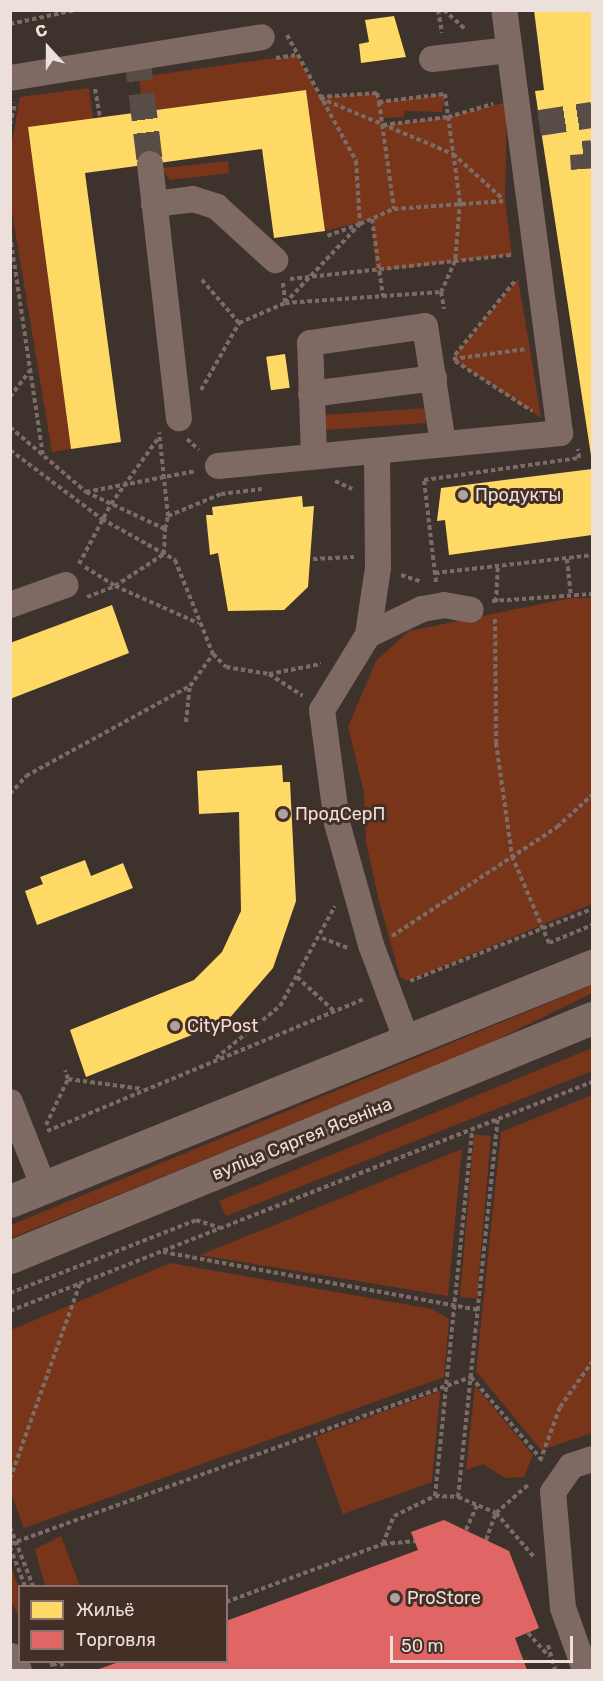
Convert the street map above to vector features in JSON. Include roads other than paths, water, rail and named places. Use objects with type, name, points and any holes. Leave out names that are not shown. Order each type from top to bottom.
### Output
[{"type":"main road","points":[[10,1201],[592,966]]},
{"type":"main road","name":"вуліца Сяргея Ясеніна","points":[[10,1257],[592,1018]]},
{"type":"main road","points":[[10,1659],[15,1671]]},
{"type":"lane","points":[[218,466],[560,433],[531,131],[509,50],[504,10]]},
{"type":"lane","points":[[13,86],[273,33]]},
{"type":"lane","points":[[432,59],[509,50]]},
{"type":"lane","points":[[150,164],[178,418]]},
{"type":"lane","points":[[154,204],[193,199],[217,207],[279,270]]},
{"type":"lane","points":[[314,455],[310,343],[424,327],[443,443]]},
{"type":"lane","points":[[311,394],[434,378]]},
{"type":"lane","points":[[377,451],[368,635],[322,710],[338,823],[371,945],[407,1041]]},
{"type":"lane","points":[[10,605],[75,592]]},
{"type":"lane","points":[[368,635],[423,609],[444,605],[478,605]]},
{"type":"lane","points":[[10,1102],[44,1188]]},
{"type":"lane","points":[[585,1671],[563,1608],[554,1500],[559,1476],[592,1459]]},
{"type":"lane","points":[[554,1500],[575,1479],[592,1473]]},
{"type":"tunnel","points":[[137,55],[150,164]]},
{"type":"tunnel","points":[[539,123],[592,115]]},
{"type":"tunnel","points":[[584,169],[583,154],[592,153]]},
{"type":"place","name":"Продукты","points":[[463,495]]},
{"type":"place","name":"ПродСерП","points":[[283,814]]},
{"type":"place","name":"CityPost","points":[[175,1026]]},
{"type":"place","name":"ProStore","points":[[395,1598]]}]
